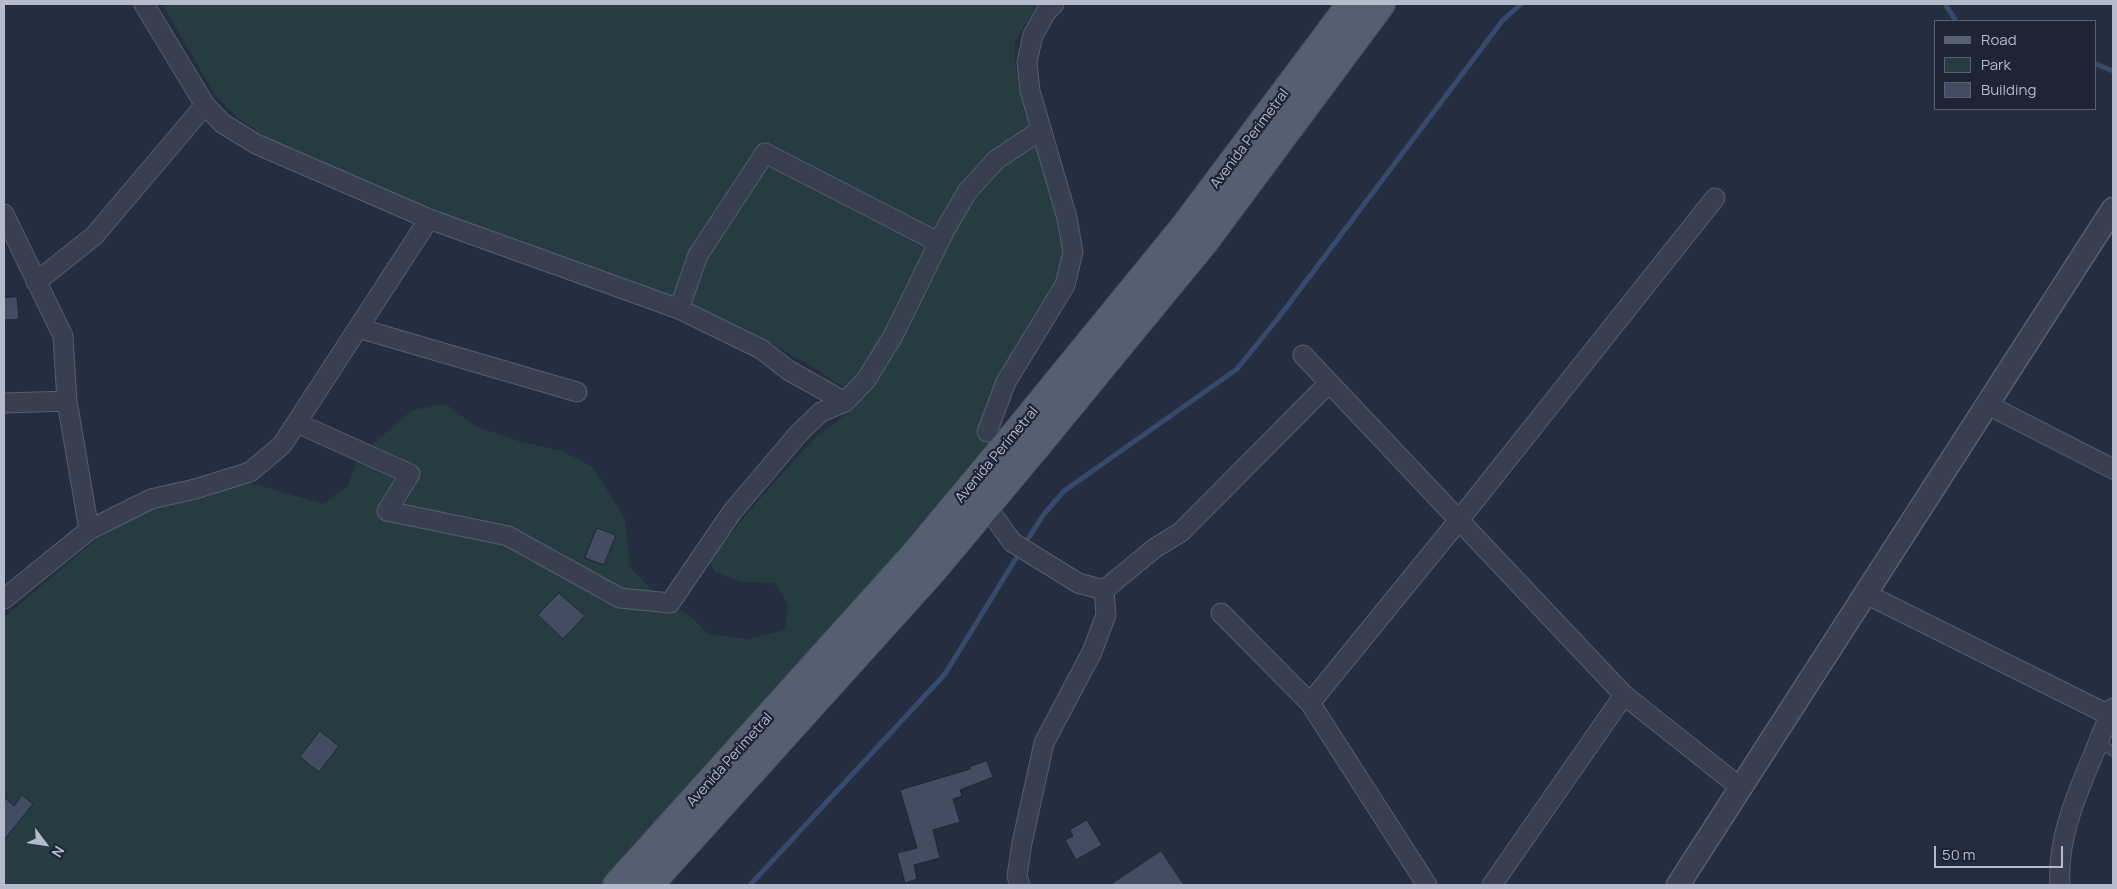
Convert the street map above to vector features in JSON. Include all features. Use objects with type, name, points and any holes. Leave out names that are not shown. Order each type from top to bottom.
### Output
[{"type":"main road","name":"Avenida Perimetral","points":[[617,885],[916,553],[979,478],[1185,226],[1351,4]]},
{"type":"main road","name":"Avenida Perimetral","points":[[650,885],[934,569],[1035,448],[1205,241],[1381,4]]},
{"type":"street","points":[[144,4],[205,105],[222,123],[256,144],[429,219],[679,309],[761,349],[788,370],[845,402]]},
{"type":"street","points":[[987,432],[1006,382],[1065,285],[1073,252],[1067,218],[1030,91],[1027,62],[1033,35],[1046,12],[1054,4]]},
{"type":"street","points":[[36,282],[94,236],[205,105]]},
{"type":"street","points":[[296,423],[410,474],[387,511],[508,536],[620,598],[670,603],[732,512],[799,433],[821,412],[845,402],[866,380],[893,336],[938,242],[967,192],[996,160],[1041,130]]},
{"type":"street","points":[[679,309],[698,255],[765,154],[938,242]]},
{"type":"street","points":[[1310,703],[1459,520],[1714,198]]},
{"type":"street","points":[[1678,885],[2113,210]]},
{"type":"street","points":[[4,214],[63,336],[67,402],[89,530]]},
{"type":"street","points":[[4,599],[89,530],[151,499],[195,489],[250,472],[282,445],[429,219]]},
{"type":"street","points":[[358,328],[577,392]]},
{"type":"street","points":[[1302,355],[1624,695],[1741,788]]},
{"type":"street","points":[[1104,590],[1155,548],[1181,532],[1329,382]]},
{"type":"street","points":[[4,403],[67,402]]},
{"type":"street","points":[[1988,405],[2113,469]]},
{"type":"street","points":[[995,518],[1012,542],[1078,583],[1104,590]]},
{"type":"street","points":[[1020,885],[1018,876],[1022,843],[1044,743],[1092,652],[1106,615],[1104,590]]},
{"type":"street","points":[[1866,594],[2111,711],[2106,747],[2068,819],[2063,845],[2060,885]]},
{"type":"street","points":[[1221,613],[1310,703],[1428,885]]},
{"type":"street","points":[[1492,885],[1624,695]]},
{"type":"green space","points":[[162,4],[1038,4],[1015,41],[1015,62],[1022,105],[1054,200],[1062,234],[1062,262],[1052,292],[1002,405],[1001,448],[618,885],[4,885],[4,617],[97,539],[154,506],[208,496],[246,482],[324,504],[348,486],[359,456],[412,410],[446,404],[475,426],[521,442],[562,451],[593,467],[625,519],[630,567],[651,589],[693,619],[708,634],[747,639],[785,630],[788,605],[775,583],[742,582],[715,572],[709,560],[763,495],[815,438],[849,412],[843,387],[818,370],[767,341],[688,303],[437,212],[273,142],[238,118],[215,95]]},
{"type":"building","points":[[17,297],[19,319],[4,320],[4,298]]},
{"type":"building","points":[[597,528],[616,535],[604,565],[585,558]]},
{"type":"building","points":[[559,593],[585,616],[563,639],[538,615]]},
{"type":"building","points":[[320,731],[339,746],[319,772],[300,757]]},
{"type":"building","points":[[987,761],[993,777],[960,790],[962,796],[953,799],[960,822],[933,830],[940,858],[914,865],[917,879],[905,883],[897,853],[917,848],[900,790],[970,769],[969,767]]},
{"type":"building","points":[[22,795],[33,804],[4,840],[4,797],[14,806]]},
{"type":"building","points":[[1087,820],[1102,845],[1076,860],[1065,840],[1073,836],[1070,830]]},
{"type":"building","points":[[1161,851],[1184,885],[1110,885]]},
{"type":"waterway","points":[[1024,545],[1044,514],[1064,491],[1237,369],[1279,317],[1503,20],[1521,4]]},
{"type":"waterway","points":[[1945,4],[1955,20]]},
{"type":"waterway","points":[[2097,64],[2113,71]]},
{"type":"waterway","points":[[750,885],[945,674],[1020,552]]}]
